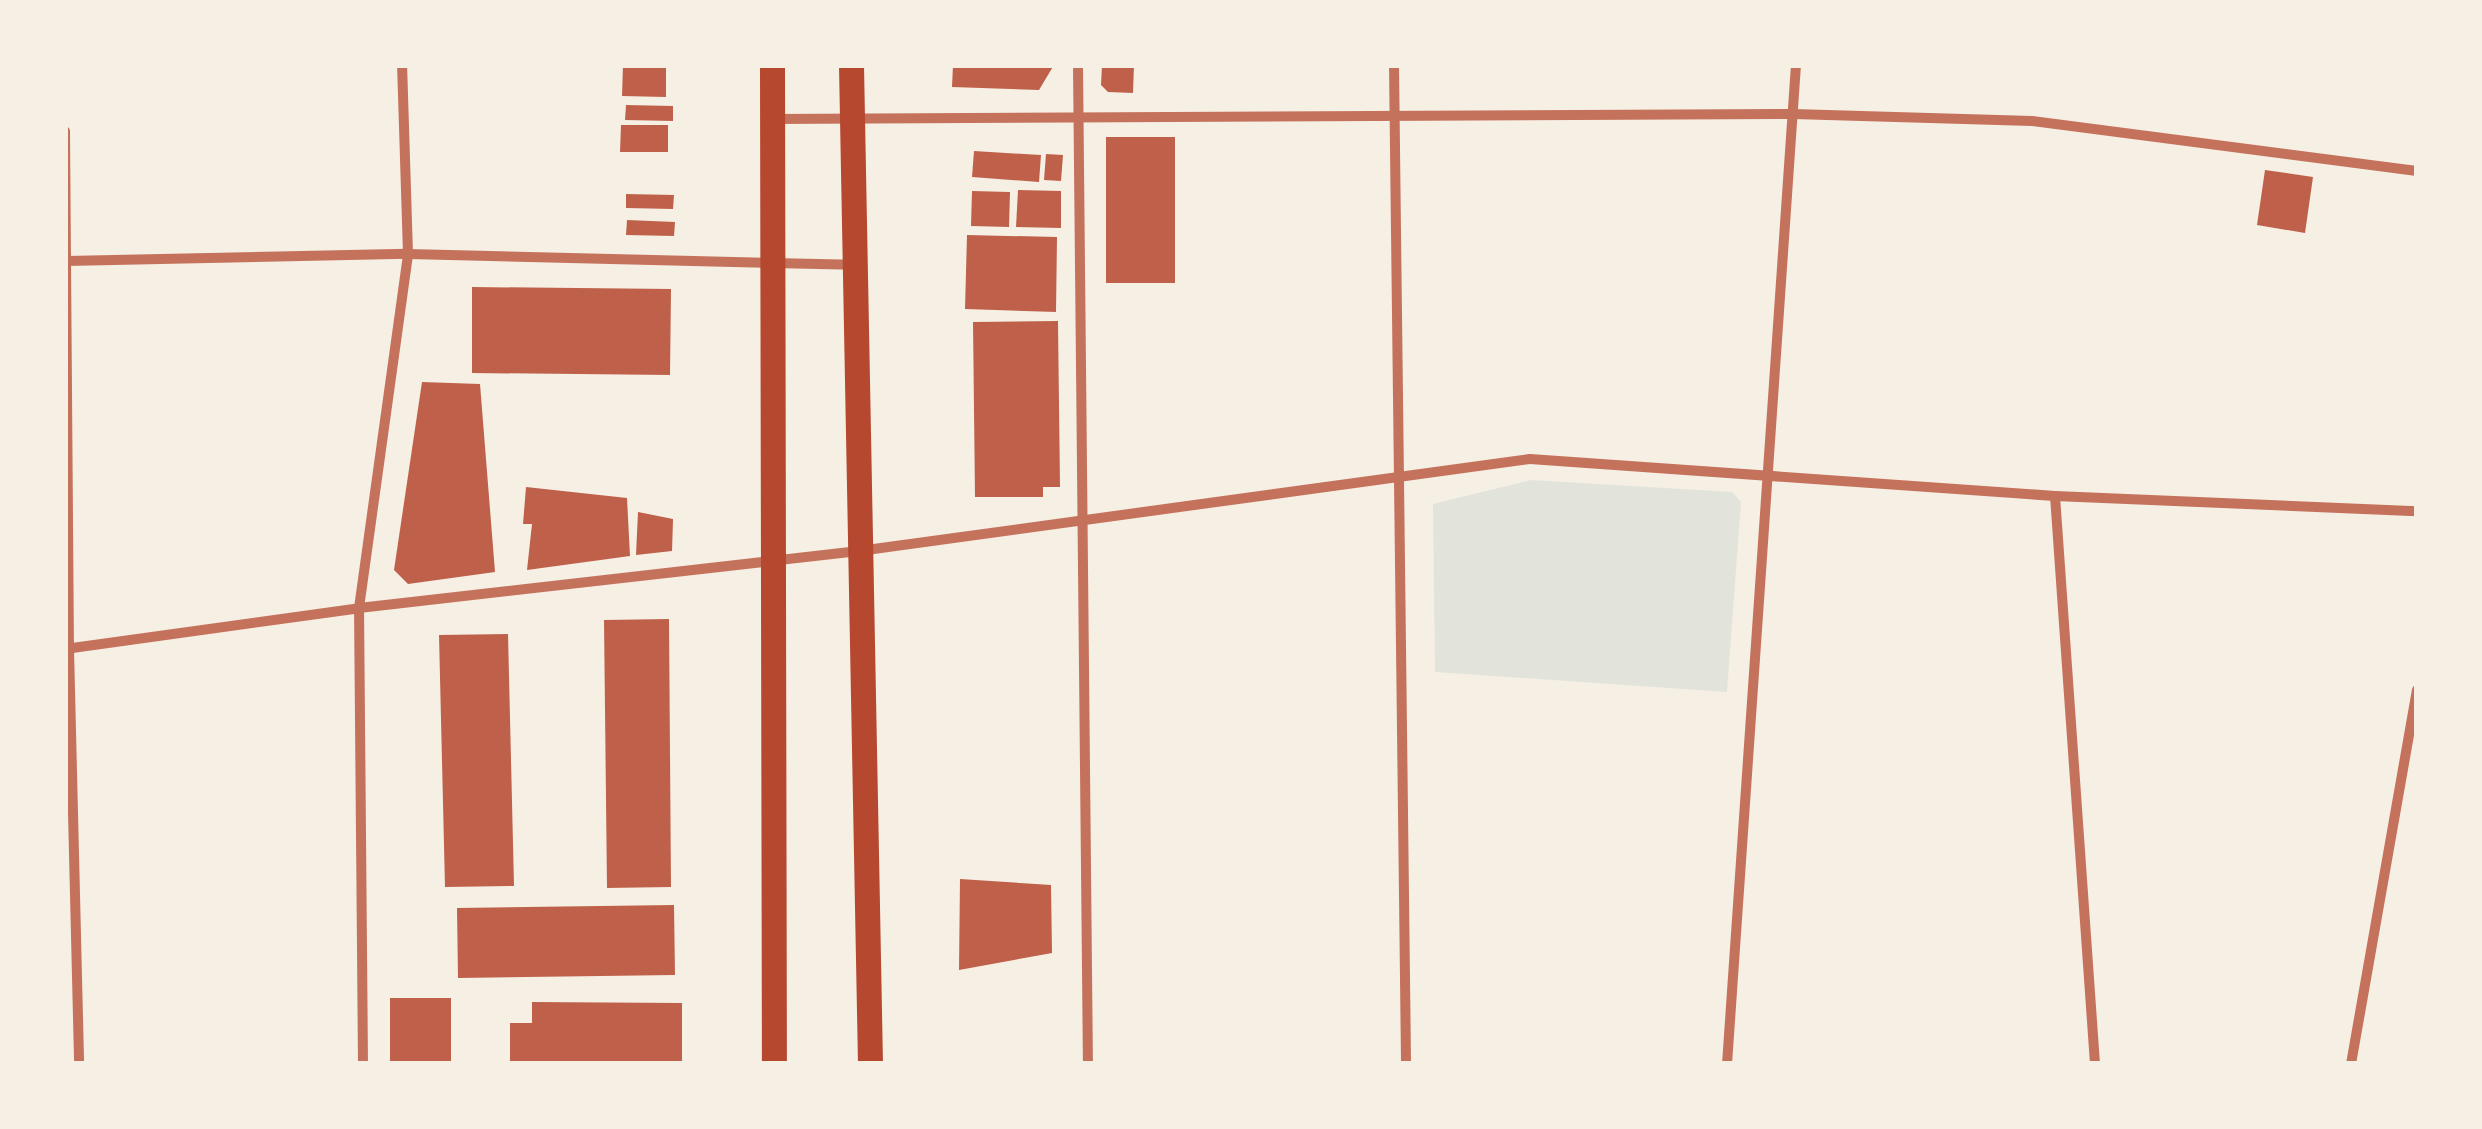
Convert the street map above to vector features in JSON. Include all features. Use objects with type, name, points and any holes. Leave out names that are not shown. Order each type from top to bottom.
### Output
[{"type":"main road","points":[[772,65],[774,1064]]},
{"type":"main road","points":[[851,65],[870,1064]]},
{"type":"street","points":[[364,1064],[359,608],[408,254],[402,65]]},
{"type":"street","points":[[1078,65],[1088,1064]]},
{"type":"street","points":[[1394,65],[1402,474],[1406,1064]]},
{"type":"street","points":[[1728,1064],[1796,65]]},
{"type":"street","points":[[772,118],[1793,114],[2032,121],[2417,171]]},
{"type":"street","points":[[65,131],[67,649],[78,1064]]},
{"type":"street","points":[[67,261],[408,254],[852,265]]},
{"type":"street","points":[[67,649],[359,608],[859,551],[1530,459],[2056,496],[2417,511]]},
{"type":"street","points":[[2056,496],[2095,1064]]},
{"type":"street","points":[[2351,1064],[2417,690]]},
{"type":"shaded area","points":[[1531,480],[1732,492],[1741,502],[1727,692],[1435,672],[1433,504]]},
{"type":"building","points":[[623,65],[666,65],[666,97],[622,96]]},
{"type":"building","points":[[953,65],[1054,65],[1039,90],[952,87]]},
{"type":"building","points":[[1102,65],[1134,65],[1133,93],[1108,92],[1101,85]]},
{"type":"building","points":[[626,105],[673,106],[673,121],[625,120]]},
{"type":"building","points":[[621,125],[668,125],[668,152],[620,152]]},
{"type":"building","points":[[1106,137],[1175,137],[1175,283],[1106,283]]},
{"type":"building","points":[[974,151],[1041,155],[1039,182],[972,177]]},
{"type":"building","points":[[1046,154],[1063,155],[1061,181],[1044,180]]},
{"type":"building","points":[[2265,170],[2313,177],[2305,233],[2257,225]]},
{"type":"building","points":[[1018,190],[1061,191],[1061,228],[1016,227]]},
{"type":"building","points":[[972,191],[1010,192],[1009,227],[971,226]]},
{"type":"building","points":[[626,194],[674,195],[673,209],[626,208]]},
{"type":"building","points":[[627,220],[675,222],[674,236],[626,235]]},
{"type":"building","points":[[967,235],[1057,237],[1056,312],[965,309]]},
{"type":"building","points":[[472,287],[671,289],[670,375],[472,373]]},
{"type":"building","points":[[1058,321],[1060,487],[1043,487],[1043,497],[975,497],[973,322]]},
{"type":"building","points":[[422,382],[480,384],[495,572],[408,584],[394,570]]},
{"type":"building","points":[[526,487],[627,498],[630,556],[527,570],[532,524],[523,524]]},
{"type":"building","points":[[638,512],[673,519],[672,551],[636,555]]},
{"type":"building","points":[[669,619],[671,887],[607,888],[604,620]]},
{"type":"building","points":[[508,634],[514,886],[445,887],[439,635]]},
{"type":"building","points":[[960,879],[1051,885],[1052,953],[959,970]]},
{"type":"building","points":[[674,905],[675,975],[458,978],[457,908]]},
{"type":"building","points":[[390,998],[451,998],[451,1064],[390,1064]]},
{"type":"building","points":[[532,1002],[682,1003],[682,1064],[510,1064],[510,1023],[532,1023]]}]
